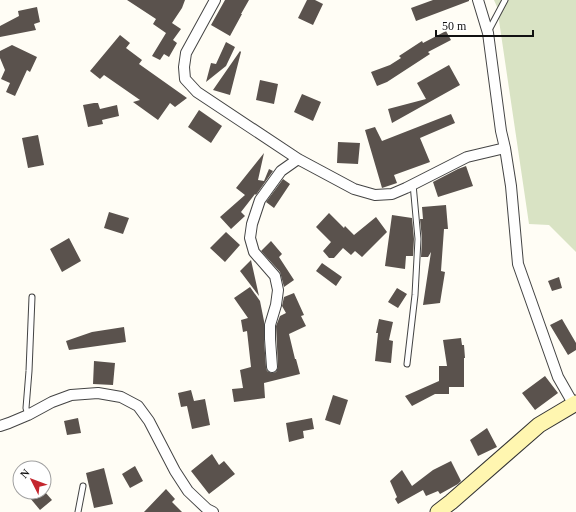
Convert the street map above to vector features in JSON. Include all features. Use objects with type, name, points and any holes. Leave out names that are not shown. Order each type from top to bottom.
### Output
[{"type":"street","points":[[214,0],[186,53],[184,67],[185,79],[197,92],[298,159],[354,189],[375,195],[392,194],[467,157],[505,148]]},
{"type":"street","points":[[438,512],[539,425],[575,404],[558,378],[518,264],[510,186],[488,33],[478,0]]},
{"type":"street","points":[[272,367],[270,325],[276,305],[278,290],[275,276],[254,252],[250,238],[252,224],[260,200],[281,171],[298,159]]},
{"type":"street","points":[[0,426],[71,395],[98,393],[121,398],[138,406],[149,421],[188,491],[207,509],[213,512]]},
{"type":"lane","points":[[488,33],[504,0]]},
{"type":"lane","points":[[407,364],[415,295],[418,239],[413,184]]},
{"type":"lane","points":[[28,415],[26,408],[32,298]]},
{"type":"lane","points":[[78,512],[83,486]]},
{"type":"green space","points":[[494,0],[576,0],[576,252],[549,225],[529,224],[497,7]]},
{"type":"building","points":[[127,0],[185,0],[182,8],[172,23],[181,29],[173,40],[177,43],[169,57],[164,54],[160,60],[152,56],[166,33],[153,24],[156,19]]},
{"type":"building","points":[[225,0],[249,0],[230,36],[211,25]]},
{"type":"building","points":[[307,0],[315,0],[323,4],[313,25],[298,18]]},
{"type":"building","points":[[433,0],[469,1],[416,21],[411,8]]},
{"type":"building","points":[[37,7],[40,22],[34,24],[36,30],[0,37],[0,26],[19,16],[18,11]]},
{"type":"building","points":[[446,31],[451,40],[428,52],[430,54],[387,82],[377,86],[371,72],[390,65],[401,58],[399,56],[422,41],[423,43]]},
{"type":"building","points":[[120,35],[130,43],[126,48],[142,60],[139,64],[187,98],[175,107],[170,103],[158,120],[133,102],[140,100],[104,75],[100,79],[90,71]]},
{"type":"building","points":[[226,42],[235,47],[226,66],[206,82],[211,63],[216,64]]},
{"type":"building","points":[[12,45],[37,57],[30,72],[27,70],[15,96],[6,92],[10,83],[1,79],[5,70],[0,58],[0,51]]},
{"type":"building","points":[[240,51],[230,95],[213,90]]},
{"type":"building","points":[[449,65],[460,85],[392,123],[388,109],[426,99],[417,83]]},
{"type":"building","points":[[260,80],[278,84],[274,104],[256,100]]},
{"type":"building","points":[[302,94],[321,102],[313,121],[294,112]]},
{"type":"building","points":[[98,103],[100,109],[117,105],[119,116],[102,120],[103,124],[88,127],[83,105]]},
{"type":"building","points":[[199,110],[222,126],[211,143],[188,127]]},
{"type":"building","points":[[451,114],[455,123],[420,138],[430,162],[394,175],[397,183],[382,188],[365,130],[375,127],[382,141]]},
{"type":"building","points":[[38,135],[44,165],[28,168],[22,138]]},
{"type":"building","points":[[338,142],[360,143],[358,164],[337,163]]},
{"type":"building","points":[[264,153],[258,180],[264,181],[269,169],[273,171],[256,195],[255,194],[241,212],[245,216],[231,229],[220,217],[245,195],[236,188]]},
{"type":"building","points":[[466,166],[473,186],[438,197],[433,182]]},
{"type":"building","points":[[283,179],[290,184],[274,208],[266,202]]},
{"type":"building","points":[[446,205],[448,229],[444,229],[441,271],[445,272],[440,303],[423,305],[431,252],[428,257],[421,257],[422,239],[420,219],[423,219],[422,207]]},
{"type":"building","points":[[109,212],[129,218],[123,234],[104,228]]},
{"type":"building","points":[[329,213],[344,228],[345,226],[354,235],[376,217],[387,232],[362,257],[355,251],[351,255],[343,248],[334,258],[329,258],[323,251],[331,242],[316,227]]},
{"type":"building","points":[[392,215],[412,218],[414,239],[413,256],[406,256],[405,269],[385,266]]},
{"type":"building","points":[[226,232],[240,245],[225,262],[210,248]]},
{"type":"building","points":[[69,238],[81,261],[62,272],[50,249]]},
{"type":"building","points":[[271,241],[282,254],[279,257],[294,280],[284,287],[280,272],[261,251]]},
{"type":"building","points":[[251,260],[259,296],[240,271]]},
{"type":"building","points":[[322,263],[342,277],[336,286],[316,271]]},
{"type":"building","points":[[559,277],[562,288],[552,291],[548,281]]},
{"type":"building","points":[[250,287],[260,301],[264,321],[266,367],[267,371],[272,373],[276,372],[278,367],[276,326],[280,316],[286,313],[282,306],[284,297],[294,293],[304,315],[301,316],[306,326],[289,334],[300,374],[264,383],[265,398],[234,402],[232,389],[243,388],[240,370],[251,367],[247,331],[243,332],[241,320],[248,318],[234,298]]},
{"type":"building","points":[[397,288],[407,294],[398,308],[388,302]]},
{"type":"building","points":[[379,319],[393,322],[389,340],[393,341],[391,363],[375,361],[378,333],[376,333]]},
{"type":"building","points":[[562,319],[576,343],[576,350],[568,355],[550,325]]},
{"type":"building","points":[[124,327],[126,342],[69,350],[66,341],[92,332]]},
{"type":"building","points":[[461,338],[462,345],[464,345],[465,358],[464,387],[449,387],[449,394],[435,394],[412,406],[405,396],[439,381],[439,366],[447,366],[443,340]]},
{"type":"building","points":[[94,361],[115,363],[113,385],[93,384]]},
{"type":"building","points":[[545,376],[558,393],[535,410],[522,393]]},
{"type":"building","points":[[191,390],[194,401],[205,399],[210,425],[192,429],[187,406],[181,407],[178,393]]},
{"type":"building","points":[[333,395],[348,400],[340,425],[325,420]]},
{"type":"building","points":[[78,418],[81,433],[67,435],[64,421]]},
{"type":"building","points":[[312,418],[314,429],[303,431],[304,438],[289,442],[286,423]]},
{"type":"building","points":[[487,428],[497,447],[478,456],[470,440]]},
{"type":"building","points":[[212,454],[219,465],[224,461],[235,474],[209,494],[191,471]]},
{"type":"building","points":[[451,461],[461,481],[458,484],[440,494],[438,491],[426,496],[423,490],[398,504],[395,499],[397,497],[390,481],[402,470],[412,486],[433,470]]},
{"type":"building","points":[[135,466],[143,481],[130,488],[122,474]]},
{"type":"building","points":[[104,468],[113,504],[94,508],[86,473]]},
{"type":"building","points":[[166,489],[175,499],[172,502],[182,512],[144,512]]},
{"type":"building","points":[[32,500],[52,500],[40,510]]}]
